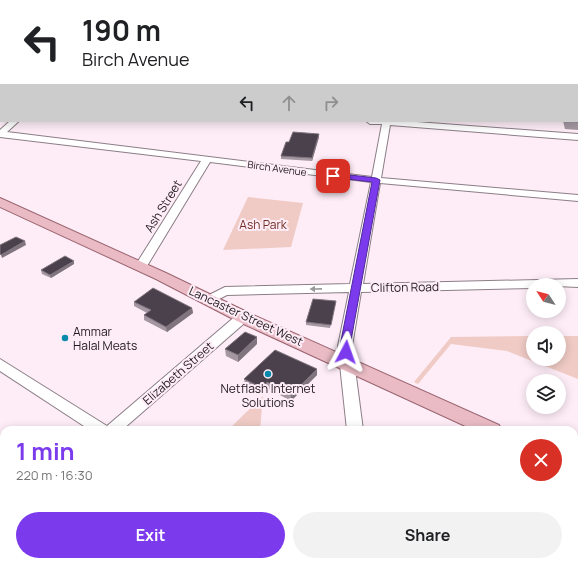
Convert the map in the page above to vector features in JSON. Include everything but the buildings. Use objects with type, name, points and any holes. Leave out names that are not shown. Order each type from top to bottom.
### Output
[{"type":"main road","name":"Lancaster Street West","points":[[0,202],[141,266],[243,317],[483,426]]},
{"type":"street","points":[[0,134],[15,122]]},
{"type":"street","points":[[355,426],[345,346],[387,122],[578,138]]},
{"type":"street","name":"Birch Avenue","points":[[0,134],[376,180],[578,198]]},
{"type":"street","name":"Ash Street","points":[[141,266],[206,159]]},
{"type":"street","name":"Clifton Road","points":[[209,300],[225,291],[578,283]]},
{"type":"street","name":"Elizabeth Street","points":[[117,426],[243,317]]},
{"type":"street","points":[[0,364],[96,426]]},
{"type":"green space","name":"Ash Park","points":[[248,197],[303,203],[291,247],[223,250]]},
{"type":"green space","points":[[526,336],[526,358],[507,351],[451,344],[418,384],[414,382],[451,337]]},
{"type":"green space","points":[[566,336],[578,336],[578,379],[545,366],[566,366]]},
{"type":"green space","points":[[263,396],[260,426],[232,426]]},
{"type":"place","name":"Ammar Halal Meats","points":[[65,338]]},
{"type":"place","name":"Netflash Internet Solutions","points":[[268,374]]},
{"type":"route","points":[[333,176],[376,180],[363,242],[345,346],[346,352]]}]
